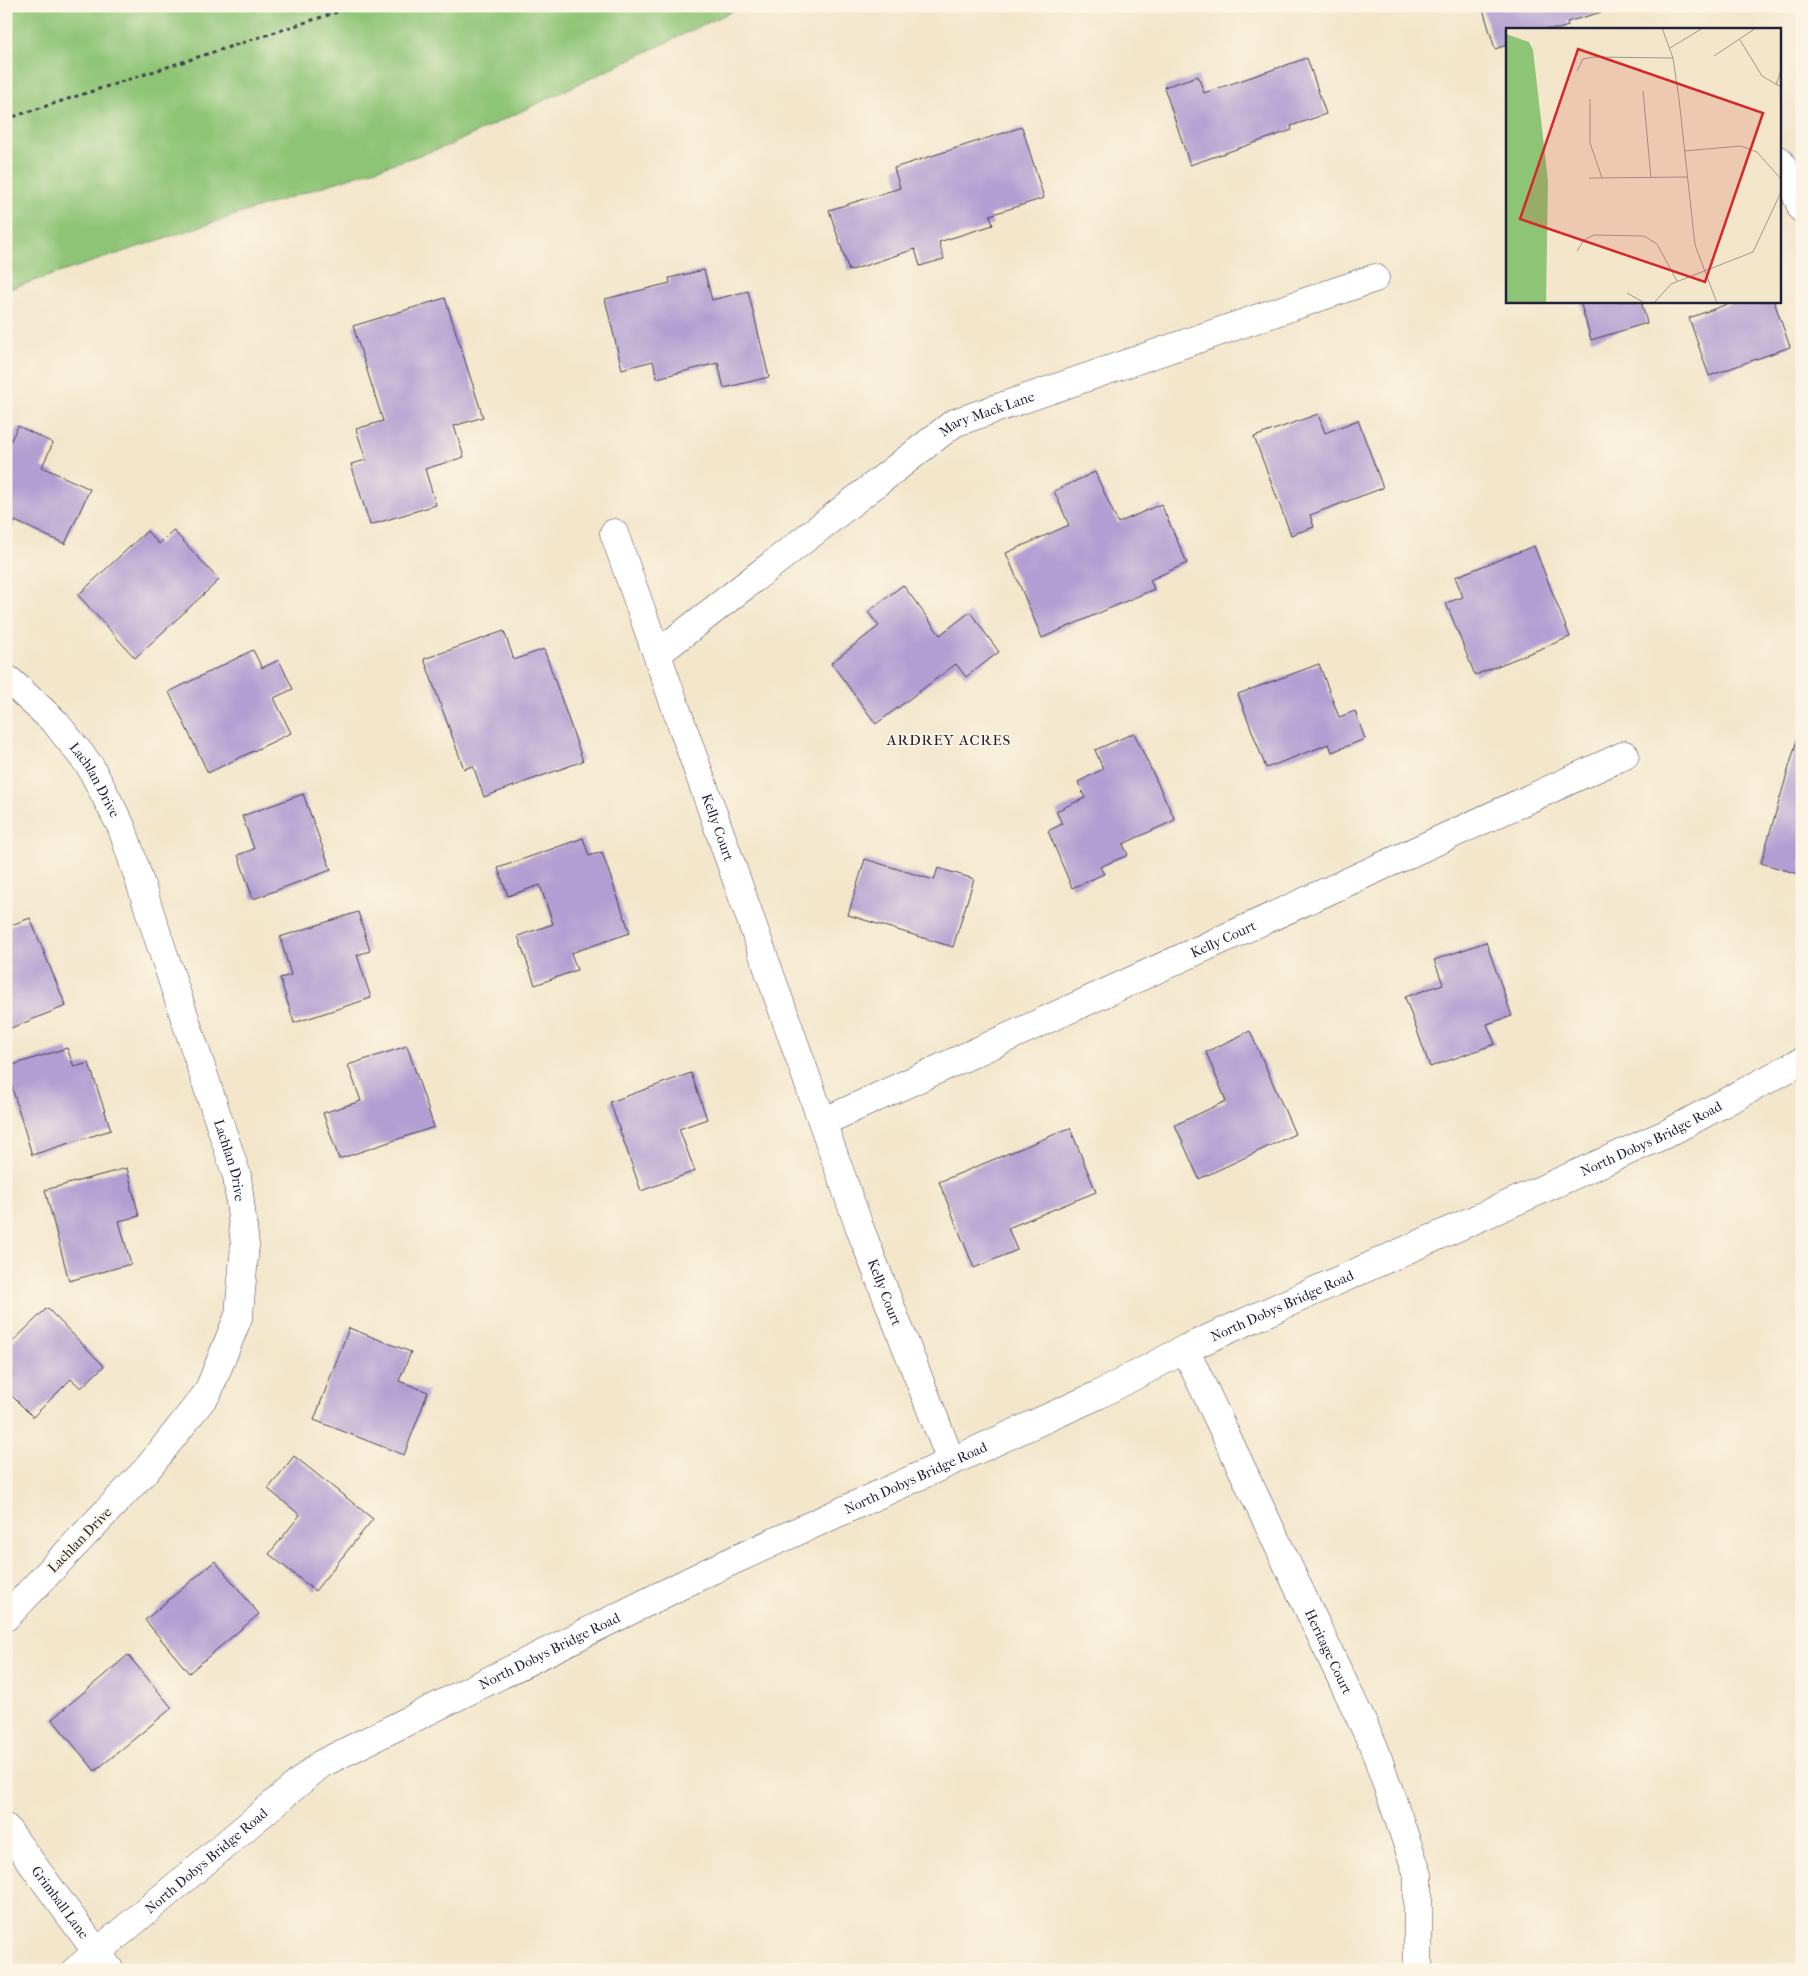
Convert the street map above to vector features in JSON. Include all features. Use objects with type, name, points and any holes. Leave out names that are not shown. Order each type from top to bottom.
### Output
[{"type":"street","points":[[1780,162],[1789,177],[1802,209]]},
{"type":"street","name":"Mary Mack Lane","points":[[657,654],[954,423],[1375,278]]},
{"type":"street","name":"Kelly Court","points":[[614,533],[860,1226],[951,1461]]},
{"type":"street","name":"Lachlan Drive","points":[[6,679],[55,722],[90,766],[122,828],[237,1176],[245,1245],[239,1314],[208,1392],[148,1468],[6,1617]]},
{"type":"street","name":"Kelly Court","points":[[823,1122],[1625,756]]},
{"type":"street","name":"North Dobys Bridge Road","points":[[94,1964],[321,1764],[710,1571],[1098,1395],[1186,1349],[1668,1133],[1802,1061]]},
{"type":"street","name":"Heritage Court","points":[[1186,1349],[1374,1748],[1418,1875],[1418,1970]]},
{"type":"street","name":"Grimball Lane","points":[[6,1828],[94,1964]]},
{"type":"path","points":[[6,119],[356,6]]},
{"type":"green space","points":[[6,6],[743,6],[450,145],[6,290]]},
{"type":"building","points":[[1482,6],[1604,6],[1605,11],[1567,22],[1568,26],[1562,28],[1506,28],[1506,45],[1495,49]]},
{"type":"building","points":[[1307,58],[1326,114],[1291,126],[1292,130],[1190,165],[1164,87],[1198,76],[1204,93]]},
{"type":"building","points":[[1022,127],[1044,198],[990,215],[993,225],[939,242],[944,259],[920,266],[915,249],[849,271],[829,210],[900,188],[894,168]]},
{"type":"building","points":[[704,270],[712,300],[748,291],[769,377],[724,388],[718,363],[657,378],[653,361],[622,369],[605,299],[670,283],[669,278]]},
{"type":"building","points":[[445,298],[483,417],[454,426],[464,457],[425,469],[436,505],[370,525],[351,464],[366,460],[356,429],[383,421],[353,326]]},
{"type":"building","points":[[1580,302],[1641,302],[1647,323],[1591,340]]},
{"type":"building","points":[[1733,302],[1774,302],[1790,347],[1709,376],[1689,318]]},
{"type":"building","points":[[1318,414],[1325,433],[1358,420],[1383,488],[1310,515],[1314,527],[1291,535],[1254,437]]},
{"type":"building","points":[[18,426],[53,443],[42,467],[90,489],[65,544],[15,521],[6,540],[6,450]]},
{"type":"building","points":[[1095,472],[1118,523],[1161,504],[1187,563],[1150,580],[1154,589],[1042,638],[1006,553],[1069,525],[1054,491]]},
{"type":"building","points":[[173,530],[219,580],[135,658],[78,595],[147,531],[159,544]]},
{"type":"building","points":[[1534,546],[1570,637],[1475,675],[1446,603],[1463,597],[1455,577]]},
{"type":"building","points":[[903,585],[940,635],[970,612],[999,652],[966,677],[956,664],[876,724],[831,663],[879,626],[868,612]]},
{"type":"building","points":[[504,631],[514,660],[544,649],[583,761],[484,797],[473,766],[464,769],[424,659]]},
{"type":"building","points":[[253,650],[262,668],[279,660],[293,689],[274,698],[291,733],[208,773],[169,692]]},
{"type":"building","points":[[1319,664],[1339,717],[1355,711],[1365,739],[1332,752],[1329,744],[1266,768],[1238,694]]},
{"type":"building","points":[[1134,733],[1175,820],[1123,844],[1128,855],[1100,867],[1104,874],[1072,888],[1048,831],[1062,824],[1056,811],[1085,798],[1078,782],[1103,769],[1095,750]]},
{"type":"building","points":[[1797,740],[1802,742],[1802,875],[1761,863]]},
{"type":"building","points":[[303,794],[331,870],[253,899],[238,855],[254,849],[242,816]]},
{"type":"building","points":[[583,838],[589,856],[602,852],[630,933],[571,953],[577,970],[535,985],[518,936],[553,924],[540,885],[508,896],[498,868]]},
{"type":"building","points":[[865,859],[934,880],[938,868],[974,879],[953,947],[848,915]]},
{"type":"building","points":[[358,912],[370,951],[357,955],[371,998],[294,1023],[280,978],[291,975],[280,937]]},
{"type":"building","points":[[30,918],[66,1006],[6,1030],[6,927]]},
{"type":"building","points":[[1486,942],[1512,1016],[1487,1024],[1495,1044],[1430,1067],[1405,997],[1443,984],[1434,960]]},
{"type":"building","points":[[1250,1031],[1295,1134],[1199,1179],[1175,1125],[1226,1101],[1206,1052]]},
{"type":"building","points":[[407,1046],[434,1127],[339,1159],[323,1113],[361,1101],[348,1065]]},
{"type":"building","points":[[67,1048],[74,1067],[89,1063],[111,1130],[32,1155],[6,1067]]},
{"type":"building","points":[[691,1073],[707,1119],[679,1129],[695,1171],[641,1191],[610,1102]]},
{"type":"building","points":[[1070,1128],[1096,1192],[1008,1228],[1017,1250],[974,1268],[939,1182]]},
{"type":"building","points":[[127,1168],[139,1216],[119,1221],[131,1264],[69,1281],[45,1190]]},
{"type":"building","points":[[47,1308],[104,1366],[81,1388],[71,1379],[33,1417],[6,1390],[6,1348]]},
{"type":"building","points":[[349,1328],[411,1352],[399,1381],[428,1392],[404,1455],[314,1420]]},
{"type":"building","points":[[294,1456],[373,1519],[315,1591],[269,1554],[300,1515],[268,1489]]},
{"type":"building","points":[[215,1561],[259,1614],[189,1673],[145,1620]]},
{"type":"building","points":[[128,1655],[172,1708],[95,1771],[52,1719]]},
{"type":"district","name":"ARDREY ACRES","points":[[949,740]]}]
